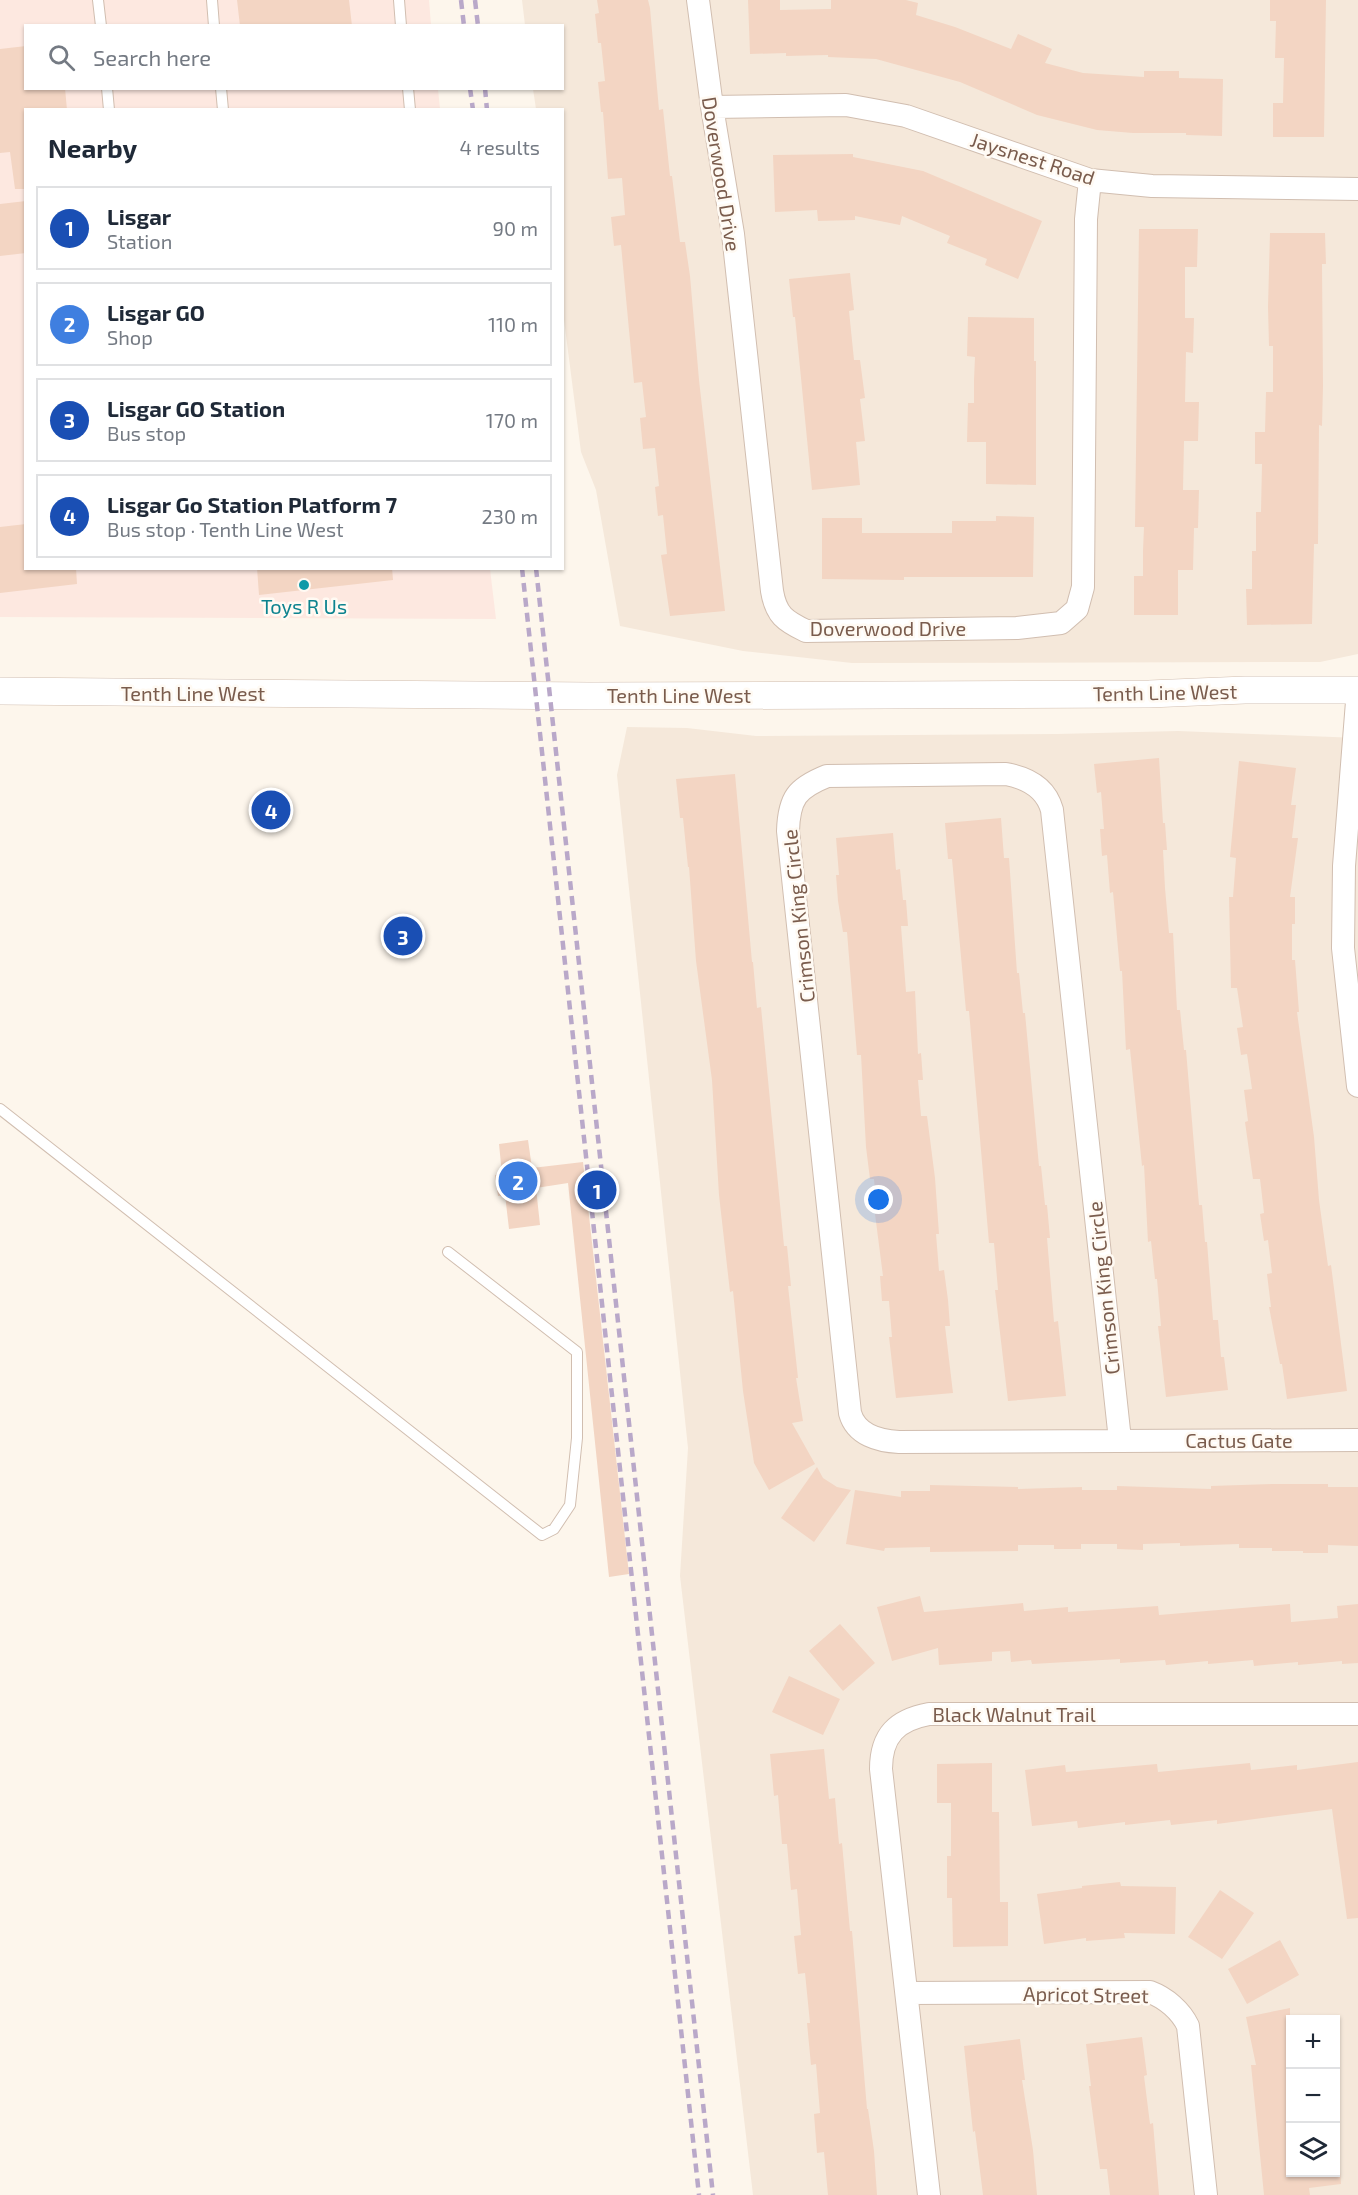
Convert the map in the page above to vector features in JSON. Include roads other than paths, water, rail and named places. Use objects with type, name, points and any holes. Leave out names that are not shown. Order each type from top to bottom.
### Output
[{"type":"street","name":"Doverwood Drive","points":[[698,0],[712,107],[733,234],[775,606],[786,621],[806,631],[1017,628],[1061,623],[1077,609],[1083,587],[1086,219],[1090,180]]},
{"type":"street","name":"Jaysnest Road","points":[[712,107],[846,105],[906,116],[1090,180],[1152,186],[1358,189]]},
{"type":"street","name":"Tenth Line West","points":[[0,691],[601,696],[1149,694],[1358,689]]},
{"type":"street","points":[[1358,689],[1344,866],[1343,948],[1358,1086]]},
{"type":"street","name":"Crimson King Circle","points":[[1006,774],[1029,781],[1040,788],[1049,800],[1052,810],[1120,1440],[880,1441],[853,1423],[850,1413],[788,831],[788,815],[795,796],[807,784],[826,776],[1006,774]]},
{"type":"street","name":"Cactus Gate","points":[[1120,1440],[1358,1440]]},
{"type":"street","name":"Black Walnut Trail","points":[[928,2195],[881,1769],[890,1733],[902,1722],[929,1714],[1358,1714]]},
{"type":"street","name":"Apricot Street","points":[[907,1993],[1146,1992],[1157,1994],[1168,2001],[1184,2017],[1188,2026],[1206,2195]]},
{"type":"lane","points":[[98,0],[100,24]]},
{"type":"lane","points":[[212,0],[214,24]]},
{"type":"lane","points":[[399,0],[401,24]]},
{"type":"lane","points":[[107,90],[109,108]]},
{"type":"lane","points":[[221,90],[223,108]]},
{"type":"lane","points":[[408,90],[410,108]]},
{"type":"lane","points":[[0,1108],[542,1535],[554,1528],[570,1504],[577,1438],[577,1353],[448,1252]]},
{"type":"railway","points":[[461,0],[464,24]]},
{"type":"railway","points":[[475,0],[478,24]]},
{"type":"railway","points":[[470,90],[473,108]]},
{"type":"railway","points":[[485,90],[487,108]]},
{"type":"railway","points":[[522,570],[699,2195]]},
{"type":"railway","points":[[536,570],[713,2195]]},
{"type":"place","name":"Toys R Us","points":[[304,585]]},
{"type":"place","name":"Lisgar Go Station Platform 7","points":[[271,810]]},
{"type":"place","name":"Lisgar GO Station","points":[[403,936]]},
{"type":"place","name":"Lisgar GO","points":[[518,1181]]},
{"type":"place","name":"Lisgar","points":[[597,1190]]}]
